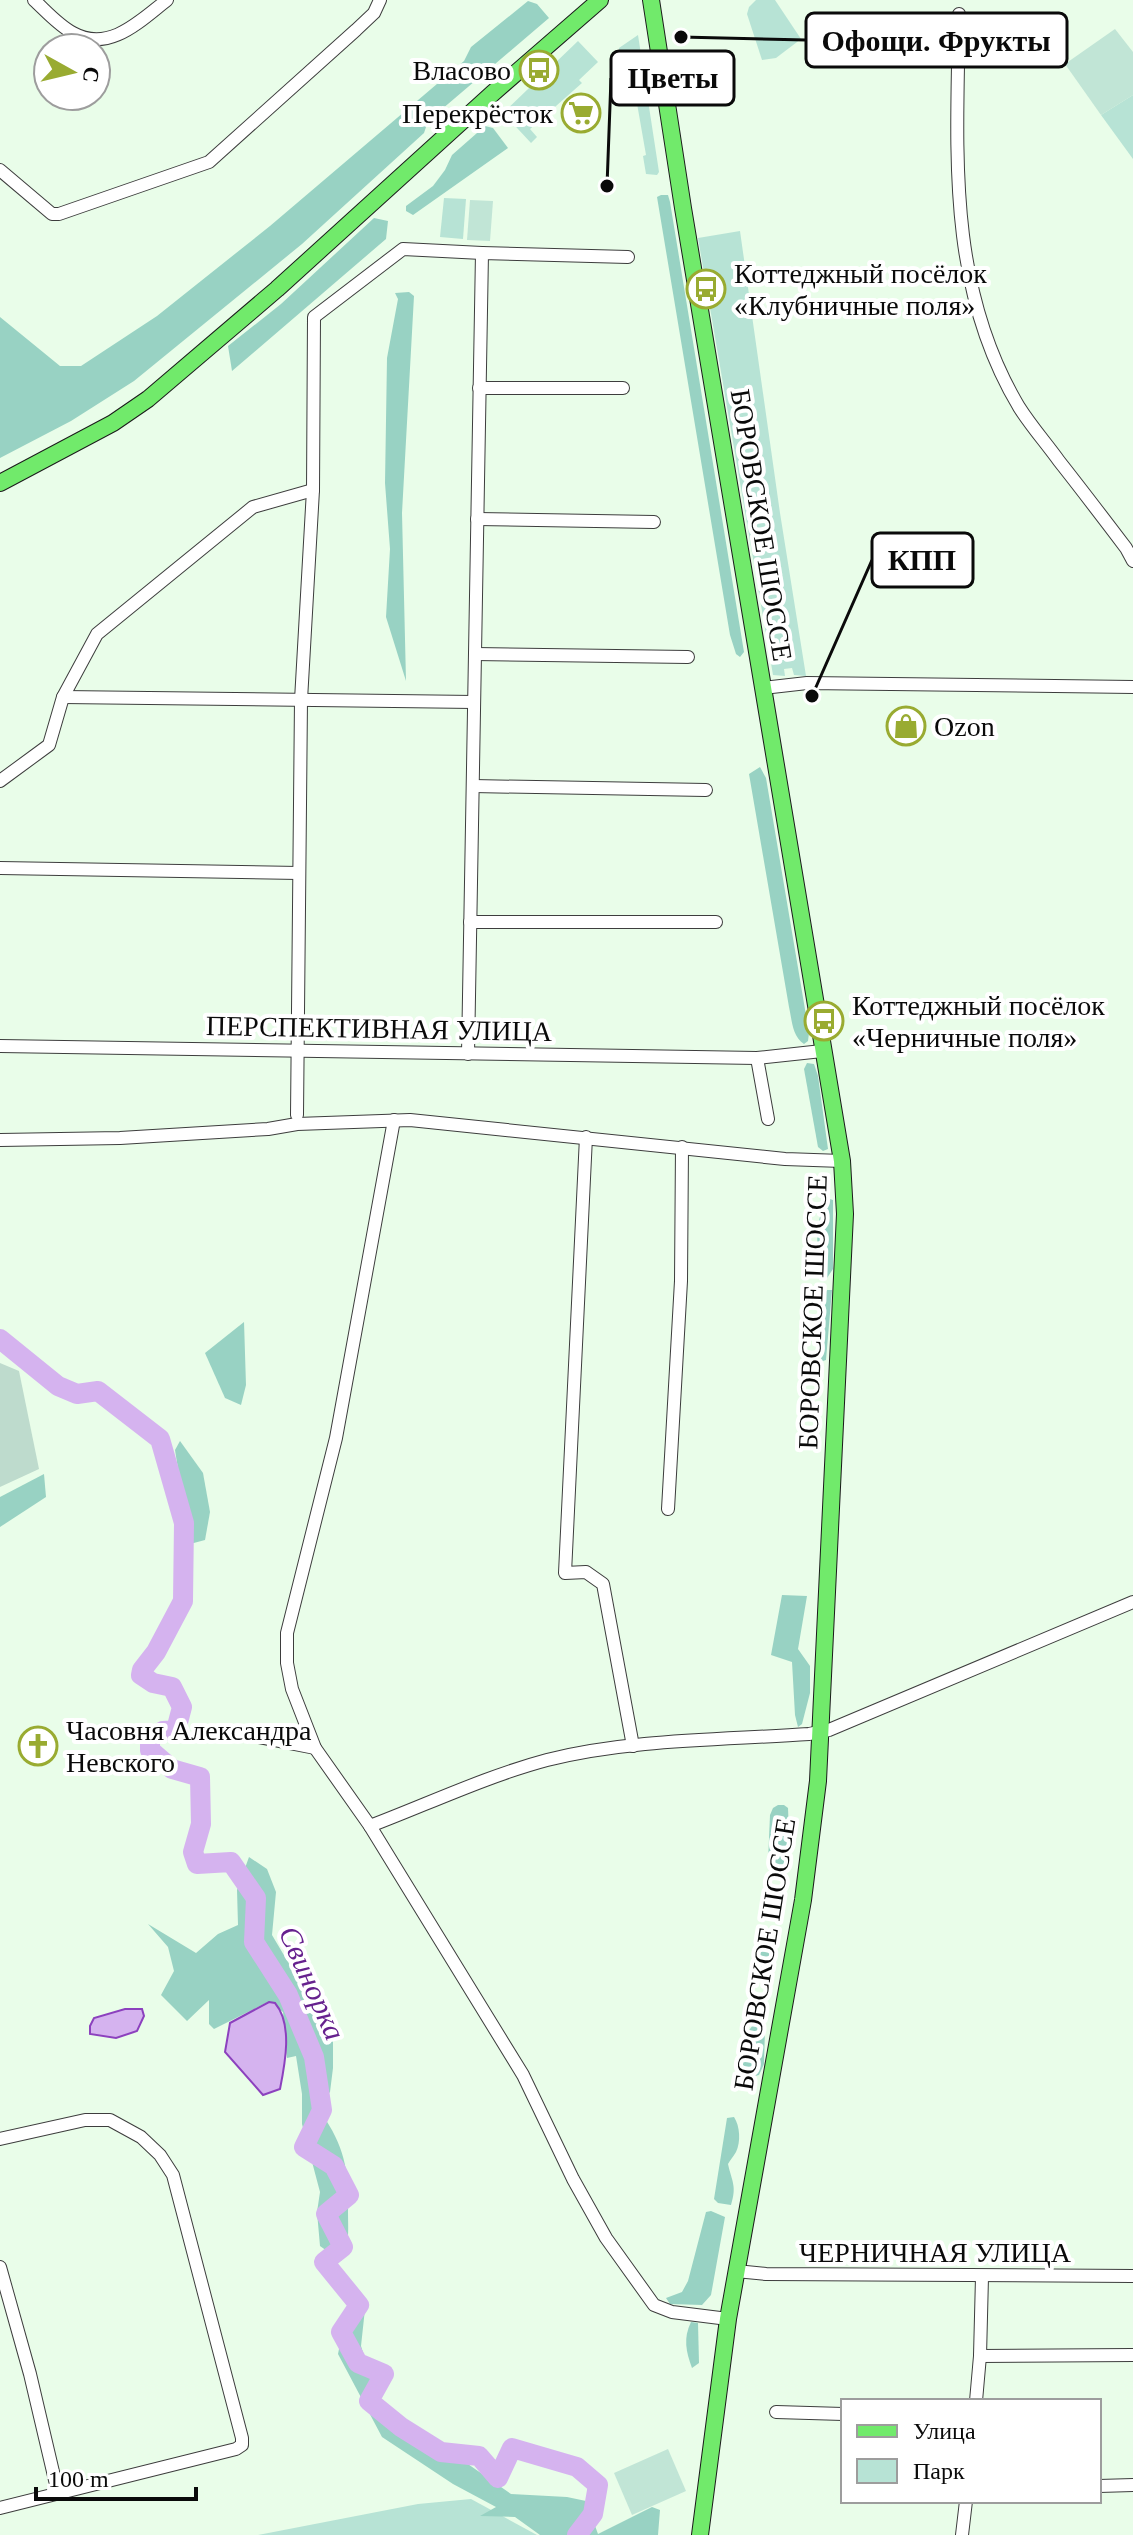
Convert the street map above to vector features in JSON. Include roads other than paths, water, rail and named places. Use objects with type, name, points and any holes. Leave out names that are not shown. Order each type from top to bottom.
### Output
[{"type":"main road","points":[[0,483],[113,423],[170,381],[600,0]]},
{"type":"main road","name":"БОРОВСКОЕ ШОССЕ","points":[[651,0],[685,222],[842,1161],[845,1214],[821,1730],[803,1900],[728,2319],[700,2535]]},
{"type":"street","points":[[34,0],[72,33],[102,39],[126,31],[167,0]]},
{"type":"street","points":[[0,170],[52,214],[59,214],[202,166],[356,30],[374,13],[380,0]]},
{"type":"street","points":[[959,14],[958,195],[970,283],[989,340],[1019,405],[1133,561]]},
{"type":"street","points":[[297,1115],[301,700],[313,490],[314,317],[403,249],[628,257]]},
{"type":"street","points":[[468,1054],[482,253]]},
{"type":"street","points":[[479,388],[623,388]]},
{"type":"street","points":[[0,781],[49,745],[63,697],[97,634],[253,507],[313,490]]},
{"type":"street","points":[[477,519],[654,522]]},
{"type":"street","points":[[475,654],[688,657]]},
{"type":"street","points":[[763,688],[807,683],[1133,687]]},
{"type":"street","points":[[63,697],[474,702]]},
{"type":"street","points":[[473,786],[706,790]]},
{"type":"street","points":[[0,868],[299,873]]},
{"type":"street","points":[[470,922],[716,922]]},
{"type":"street","name":"ПЕРСПЕКТИВНАЯ УЛИЦА","points":[[0,1046],[757,1058],[822,1051]]},
{"type":"street","points":[[757,1058],[768,1119]]},
{"type":"street","points":[[394,1120],[336,1438],[287,1633],[287,1663],[292,1689],[315,1748],[370,1826],[523,2075],[573,2179],[606,2238],[654,2305],[672,2312],[728,2319]]},
{"type":"street","points":[[0,1140],[120,1138],[268,1129],[297,1124],[410,1120],[785,1159],[842,1161]]},
{"type":"street","points":[[586,1137],[565,1573],[586,1572],[603,1584],[633,1746]]},
{"type":"street","points":[[668,1509],[681,1281],[682,1147]]},
{"type":"street","points":[[370,1826],[545,1761],[633,1746],[829,1730],[1133,1602]]},
{"type":"street","points":[[237,1736],[254,1736],[315,1748]]},
{"type":"street","points":[[0,2139],[98,2118],[131,2130],[160,2155],[173,2175],[242,2438],[242,2445],[236,2449],[0,2508]]},
{"type":"street","points":[[0,2267],[30,2374],[58,2493]]},
{"type":"street","name":"ЧЕРНИЧНАЯ УЛИЦА","points":[[736,2271],[982,2277],[1133,2276]]},
{"type":"street","points":[[976,2399],[982,2277]]},
{"type":"street","points":[[980,2356],[1133,2355]]},
{"type":"street","points":[[776,2412],[841,2414]]},
{"type":"street","points":[[1101,2486],[1133,2485]]},
{"type":"street","points":[[962,2535],[966,2503]]},
{"type":"waterway","name":"Свинорка","points":[[0,1339],[58,1386],[77,1394],[98,1391],[160,1439],[184,1523],[183,1601],[141,1675],[153,1683],[172,1687],[182,1707],[176,1730],[163,1731],[150,1738],[150,1750],[172,1769],[200,1777],[201,1824],[193,1852],[197,1864],[231,1862],[256,1898],[254,1942],[288,1995],[314,2057],[322,2110],[304,2147],[334,2166],[349,2195],[326,2214],[343,2247],[324,2262],[359,2305],[341,2332],[358,2363],[384,2374],[369,2401],[401,2427],[441,2452],[479,2456],[498,2478],[512,2448],[577,2467],[598,2485],[593,2514],[577,2535]]},
{"type":"place","name":"Офощи. Фрукты","points":[[681,37]]},
{"type":"place","name":"Власово","points":[[539,70]]},
{"type":"place","name":"Перекрёсток","points":[[581,113]]},
{"type":"place","name":"Цветы","points":[[607,186]]},
{"type":"place","name":"Коттеджный посёлок «Клубничные поля»","points":[[706,289]]},
{"type":"place","name":"КПП","points":[[812,696]]},
{"type":"place","name":"Ozon","points":[[906,726]]},
{"type":"place","name":"Коттеджный посёлок «Черничные поля»","points":[[824,1021]]},
{"type":"place","name":"Часовня Александра Невского","points":[[38,1746]]}]
